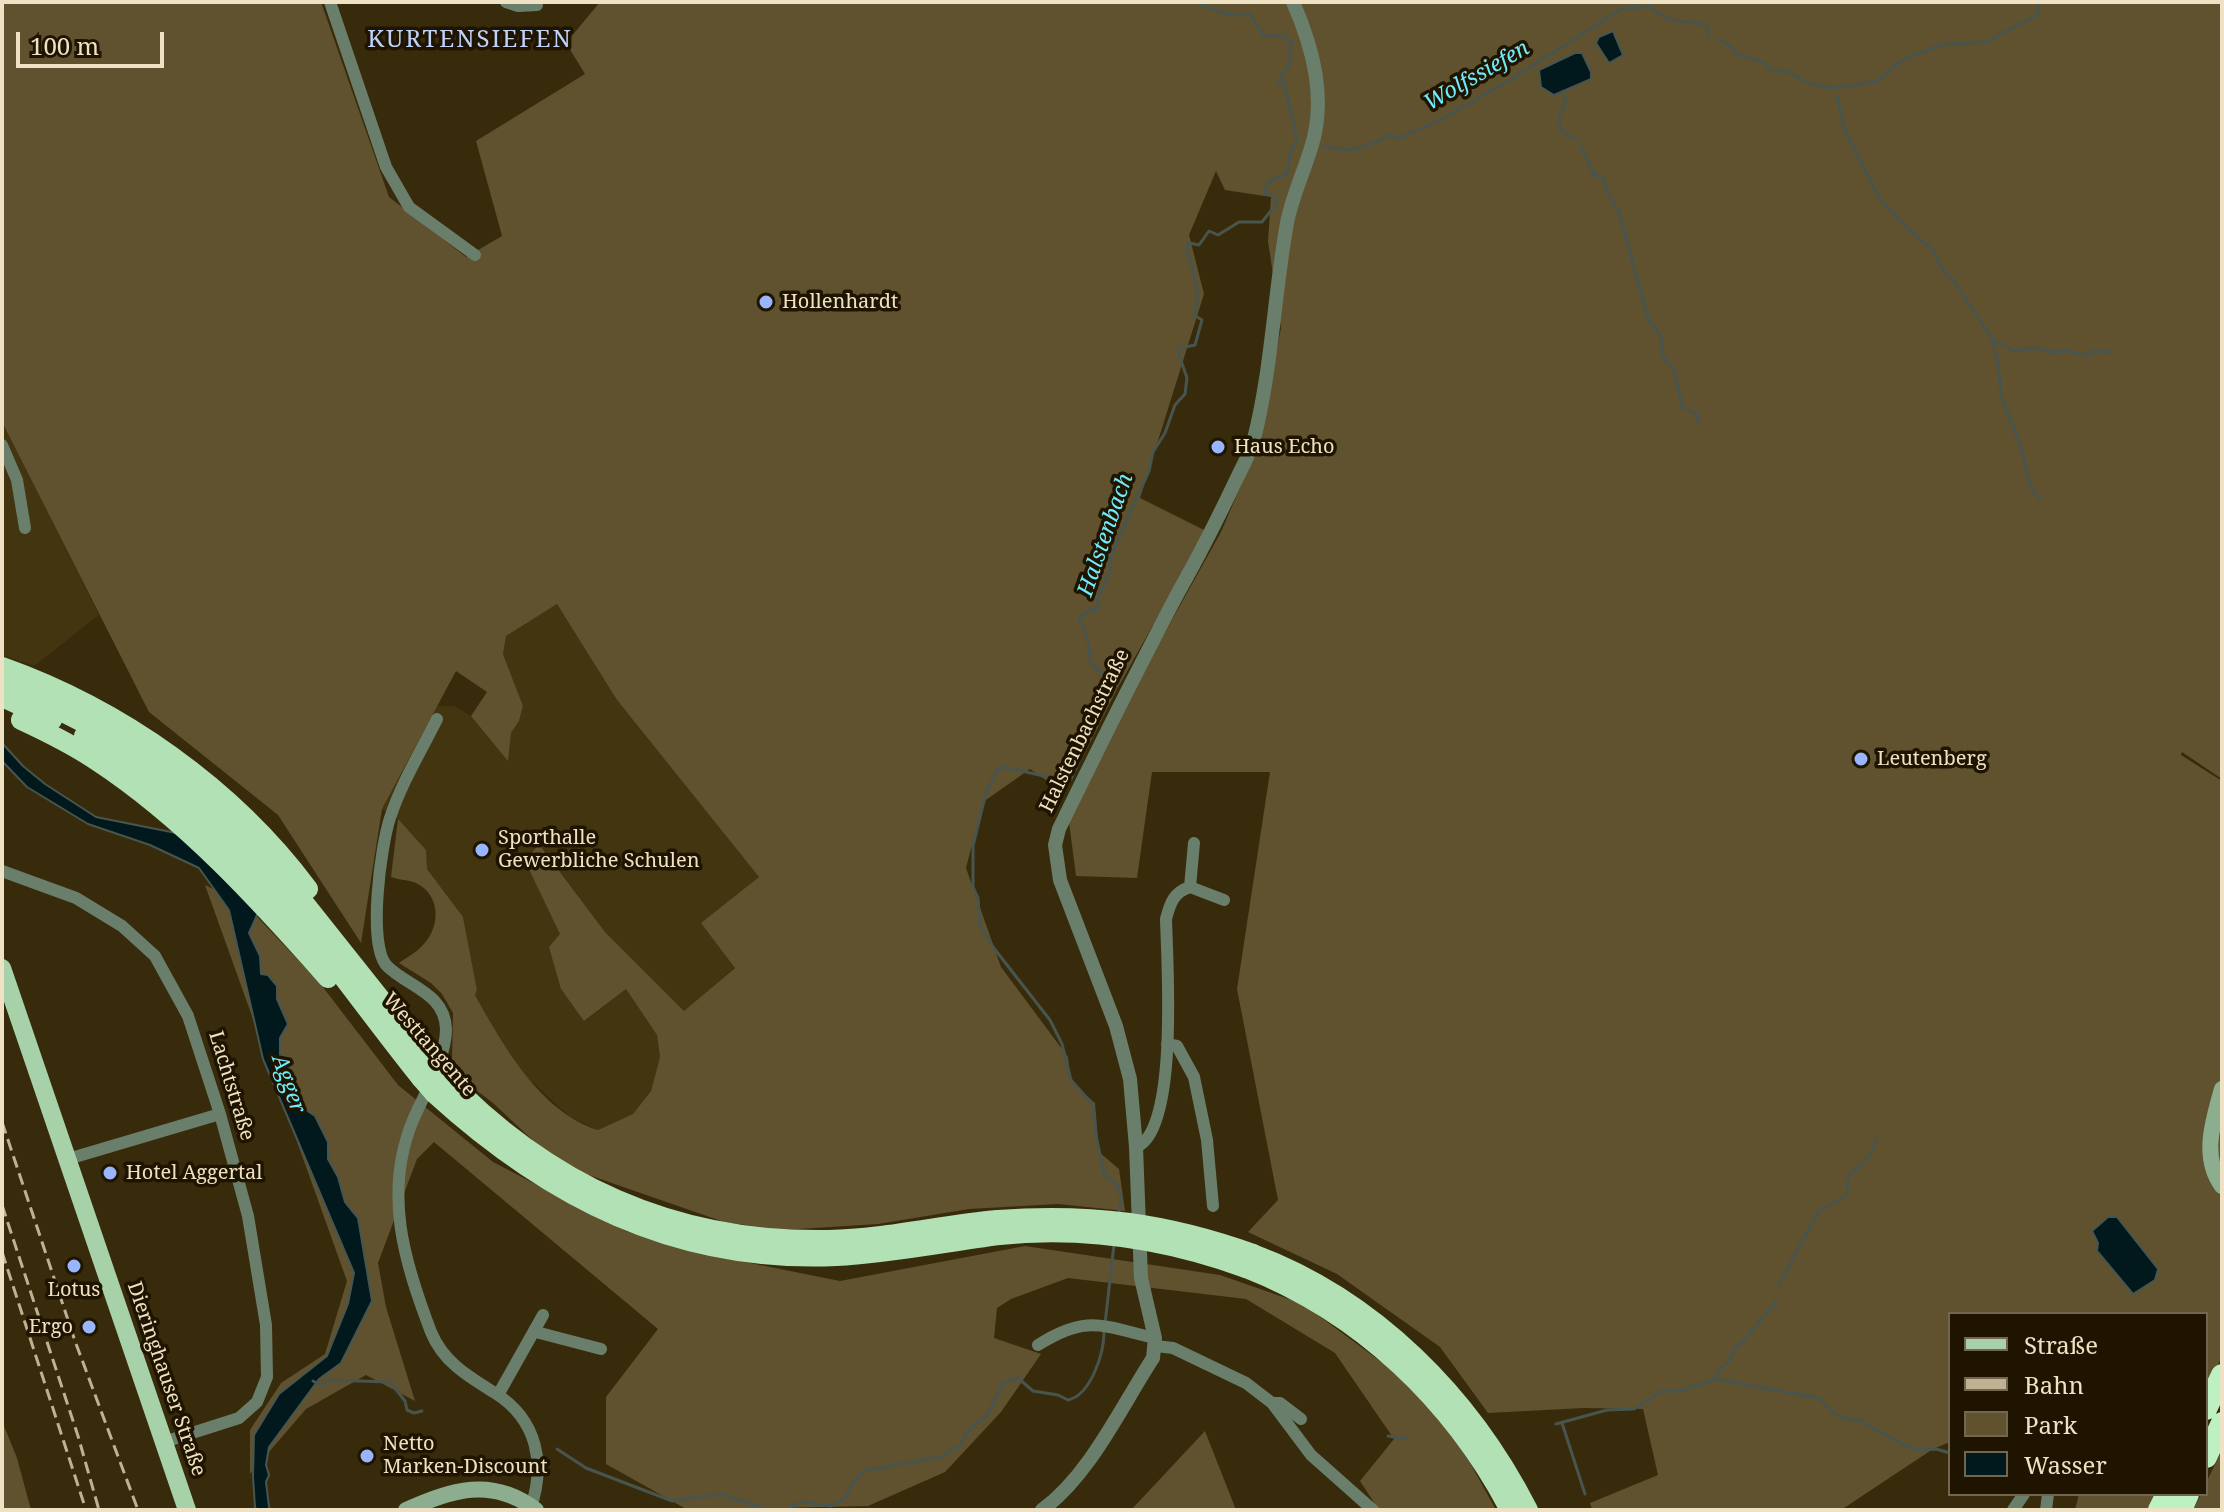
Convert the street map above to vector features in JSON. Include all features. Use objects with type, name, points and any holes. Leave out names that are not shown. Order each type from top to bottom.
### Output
[{"type":"highway","points":[[2,667],[69,695],[124,724],[172,757],[237,810],[291,867],[347,947],[354,968]]},
{"type":"highway","name":"Westtangente","points":[[2,681],[116,739],[173,777],[223,818],[385,1033],[431,1076],[510,1138],[569,1177],[638,1208],[718,1232],[758,1237],[830,1240],[998,1227],[1062,1216],[1100,1217],[1178,1230],[1250,1261]]},
{"type":"highway","name":"Westtangente","points":[[2,697],[78,733],[133,767],[297,894],[431,1076]]},
{"type":"highway","points":[[2,710],[96,760],[157,806],[199,842],[286,931],[363,1018],[385,1033]]},
{"type":"highway","points":[[1250,1261],[1381,1347],[1455,1424],[1510,1510]]},
{"type":"highway","points":[[1250,1261],[1321,1287],[1355,1309],[1416,1357],[1481,1431],[1528,1510]]},
{"type":"highway","points":[[2208,1405],[2222,1375]]},
{"type":"highway","points":[[2208,1453],[2222,1423]]},
{"type":"main road","name":"Dieringhauser Straße","points":[[2,968],[187,1510]]},
{"type":"main road","points":[[2222,1089],[2211,1131],[2210,1155],[2222,1186]]},
{"type":"main road","points":[[406,1510],[438,1495],[470,1489],[502,1493],[532,1509]]},
{"type":"street","points":[[330,2],[386,167],[409,207],[475,255]]},
{"type":"street","points":[[506,2],[518,6],[537,5]]},
{"type":"street","name":"Halstenbachstraße","points":[[1155,1342],[1141,1278],[1132,1092],[1124,1051],[1060,880],[1055,845],[1059,829],[1127,688],[1216,524],[1254,442],[1272,339],[1287,222],[1311,149],[1320,97],[1302,23],[1293,2]]},
{"type":"street","points":[[2,445],[17,480],[25,528]]},
{"type":"street","points":[[437,719],[388,822],[375,919],[377,943],[385,964],[433,998],[446,1024],[445,1045],[402,1155],[397,1200],[400,1229],[433,1336],[452,1363],[466,1376],[498,1395],[522,1417],[531,1432],[538,1451],[538,1477],[532,1509]]},
{"type":"street","points":[[1190,887],[1194,843]]},
{"type":"street","name":"Lachtstraße","points":[[2,871],[76,898],[122,926],[155,956],[188,1016],[220,1114],[248,1216],[266,1325],[267,1377],[257,1402],[239,1418],[164,1442]]},
{"type":"street","points":[[1136,1147],[1145,1144],[1155,1126],[1163,1096],[1167,1044],[1166,919],[1171,901],[1180,890],[1190,887],[1224,900]]},
{"type":"street","points":[[1167,1044],[1177,1046],[1194,1077],[1207,1140],[1213,1206]]},
{"type":"street","points":[[68,1159],[220,1114]]},
{"type":"street","points":[[498,1395],[543,1315]]},
{"type":"street","points":[[1038,1345],[1062,1330],[1090,1323],[1173,1348],[1246,1383],[1272,1403],[1311,1455],[1373,1510]]},
{"type":"street","points":[[536,1332],[601,1349]]},
{"type":"street","points":[[1042,1510],[1058,1498],[1085,1464],[1153,1358],[1155,1342]]},
{"type":"street","points":[[1272,1403],[1280,1403],[1301,1419]]},
{"type":"shaded area","points":[[2,422],[99,615],[34,666],[2,655]]},
{"type":"shaded area","points":[[557,604],[617,700],[759,877],[702,923],[735,967],[684,1012],[605,932],[540,844],[560,934],[561,989],[585,1021],[626,989],[657,1035],[660,1057],[651,1091],[633,1114],[598,1130],[570,1117],[528,1078],[508,1054],[475,995],[477,990],[463,917],[427,869],[398,819],[382,809],[436,706],[454,706],[471,716],[508,760],[511,733],[519,721],[523,706],[503,654],[506,636]]},
{"type":"green space","points":[[2,2],[321,2],[389,197],[466,257],[502,236],[476,141],[585,74],[566,43],[600,2],[2222,2],[2222,779],[2182,752],[2181,755],[2222,781],[2222,1356],[2208,1387],[2208,1312],[1948,1312],[1948,1443],[1933,1449],[1841,1510],[1592,1510],[1590,1503],[1658,1475],[1643,1409],[1584,1408],[1488,1413],[1440,1347],[1337,1274],[1248,1232],[1278,1200],[1237,989],[1270,772],[1152,772],[1137,878],[1076,876],[1069,822],[1158,645],[1221,532],[1257,448],[1281,328],[1268,241],[1271,197],[1225,190],[1216,171],[1189,235],[1204,294],[1140,498],[1206,531],[1117,689],[1065,793],[1030,769],[983,802],[966,868],[1001,967],[1068,1057],[1071,1082],[1095,1103],[1099,1152],[1119,1169],[1125,1211],[1058,1204],[969,1209],[878,1224],[782,1230],[724,1222],[583,1173],[541,1148],[463,1080],[452,1062],[453,1013],[431,983],[399,963],[427,941],[436,914],[431,896],[425,889],[413,882],[391,877],[398,819],[426,850],[427,869],[463,917],[477,990],[475,995],[498,1035],[541,1093],[577,1121],[598,1130],[633,1114],[651,1091],[660,1057],[657,1035],[626,989],[584,1021],[561,989],[549,947],[560,934],[525,861],[539,844],[605,932],[684,1011],[735,968],[701,923],[759,877],[617,700],[557,604],[506,636],[503,654],[523,706],[519,721],[511,733],[508,761],[471,716],[487,692],[456,671],[382,809],[361,943],[278,815],[149,712],[2,422]]},
{"type":"green space","points":[[205,885],[247,906],[319,982],[398,1085],[493,1162],[626,1231],[700,1253],[840,1281],[1025,1246],[1220,1275],[1303,1304],[1399,1375],[1452,1430],[1496,1510],[1379,1510],[1360,1481],[1394,1439],[1335,1353],[1246,1299],[1068,1278],[1011,1299],[997,1308],[994,1338],[1041,1354],[1001,1412],[945,1472],[868,1506],[688,1510],[606,1464],[606,1397],[658,1329],[434,1142],[417,1159],[378,1263],[386,1307],[415,1401],[366,1375],[306,1409],[250,1474],[250,1430],[281,1383],[325,1354],[347,1281]]},
{"type":"green space","points":[[2,1421],[17,1458],[31,1510],[2,1510]]},
{"type":"green space","points":[[1205,1431],[1236,1510],[1131,1510]]},
{"type":"green space","points":[[2222,1450],[2222,1510],[2193,1510],[2200,1496],[2208,1496],[2208,1479]]},
{"type":"green space","points":[[2078,1496],[2157,1496],[2151,1510],[2075,1510]]},
{"type":"water","points":[[1613,31],[1623,55],[1609,63],[1596,43],[1599,37]]},
{"type":"water","points":[[1575,53],[1582,53],[1591,79],[1554,95],[1541,87],[1539,70]]},
{"type":"water","name":"Agger","points":[[2,743],[45,784],[96,817],[186,835],[258,913],[249,933],[260,956],[261,974],[268,975],[277,986],[277,999],[288,1024],[280,1038],[280,1056],[306,1110],[315,1116],[328,1142],[328,1159],[338,1177],[345,1202],[358,1218],[372,1301],[341,1363],[319,1379],[269,1447],[266,1482],[271,1510],[257,1510],[255,1507],[254,1435],[279,1394],[327,1356],[348,1304],[354,1273],[263,1059],[229,910],[199,868],[150,845],[88,824],[27,787],[2,761]]},
{"type":"water","points":[[2108,1217],[2117,1217],[2158,1269],[2155,1280],[2133,1294],[2097,1251],[2098,1243],[2092,1231]]},
{"type":"waterway","points":[[1197,2],[1230,14],[1250,14],[1264,36],[1283,36],[1292,42],[1291,63],[1279,79],[1280,84],[1284,83],[1297,140]]},
{"type":"waterway","name":"Wolfssiefen","points":[[1323,146],[1357,149],[1390,135],[1399,138],[1442,119],[1623,8],[1633,8],[1634,2]]},
{"type":"waterway","points":[[1718,39],[1736,54],[1763,62],[1770,70],[1788,72],[1810,84],[1834,88],[1877,81],[1902,60],[1940,45],[1986,42],[2037,15],[2040,2]]},
{"type":"waterway","points":[[1633,8],[1650,5],[1669,19],[1706,25],[1709,35]]},
{"type":"waterway","points":[[1562,92],[1566,101],[1559,117],[1562,132],[1576,139]]},
{"type":"waterway","points":[[1837,97],[1844,129],[1879,197],[1904,225],[1933,250],[1940,266],[1954,281],[1992,339],[2001,394],[2021,448],[2031,488],[2039,498]]},
{"type":"waterway","name":"Halstenbach","points":[[1119,1212],[1121,1197],[1118,1186],[1104,1174],[1093,1105],[1071,1080],[1062,1044],[1050,1020],[993,947],[980,924],[978,898],[973,887],[973,846],[986,793],[998,769],[1004,767],[1066,781],[1071,779],[1112,686],[1112,681],[1091,664],[1088,640],[1079,618],[1089,610],[1099,609],[1097,600],[1110,572],[1111,556],[1149,471],[1153,452],[1165,433],[1175,405],[1185,394],[1187,378],[1178,352],[1180,348],[1195,345],[1202,320],[1194,315],[1197,289],[1186,248],[1189,243],[1199,245],[1209,231],[1218,235],[1239,222],[1262,222],[1277,203],[1275,197],[1265,193],[1268,182],[1287,174],[1290,154],[1297,140]]},
{"type":"waterway","points":[[1581,147],[1594,175],[1602,176],[1619,212],[1649,322],[1660,336],[1662,355],[1674,369],[1682,407],[1697,414],[1698,422]]},
{"type":"waterway","points":[[1994,340],[2015,351],[2035,348],[2088,356],[2093,351],[2112,352]]},
{"type":"waterway","points":[[1779,1285],[1819,1210],[1846,1196],[1849,1176],[1869,1157],[1877,1139]]},
{"type":"waterway","name":"Halstenbach","points":[[1105,1324],[1114,1244]]},
{"type":"waterway","points":[[1716,1378],[1735,1348],[1777,1300]]},
{"type":"waterway","name":"Halstenbach","points":[[557,1449],[586,1468],[672,1501],[720,1494],[766,1509],[785,1509],[802,1502],[831,1506],[845,1498],[863,1471],[941,1457],[960,1445],[969,1429],[986,1417],[1004,1382],[1018,1378],[1033,1391],[1068,1400],[1076,1397],[1095,1372],[1104,1332]]},
{"type":"waterway","points":[[1556,1424],[1607,1410],[1634,1409],[1662,1391],[1679,1391],[1715,1379],[1818,1398],[1839,1417],[1859,1420],[1904,1445],[1948,1452]]},
{"type":"waterway","name":"Halstenbach","points":[[313,1381],[321,1385],[328,1380],[390,1382],[405,1401],[407,1410],[414,1413],[422,1411]]},
{"type":"waterway","points":[[1562,1423],[1585,1494]]},
{"type":"waterway","points":[[1388,1436],[1407,1439]]},
{"type":"railway","points":[[2,1122],[75,1341],[138,1510]]},
{"type":"railway","points":[[2,1205],[78,1436],[99,1510]]},
{"type":"railway","points":[[2,1252],[86,1510]]},
{"type":"place","name":"Hollenhardt","points":[[766,302]]},
{"type":"place","name":"Haus Echo","points":[[1218,447]]},
{"type":"place","name":"Leutenberg","points":[[1861,759]]},
{"type":"place","name":"Sporthalle Gewerbliche Schulen","points":[[482,850]]},
{"type":"place","name":"Hotel Aggertal","points":[[110,1173]]},
{"type":"place","name":"Lotus","points":[[74,1266]]},
{"type":"place","name":"Ergo","points":[[89,1327]]},
{"type":"place","name":"Netto Marken-Discount","points":[[367,1456]]},
{"type":"district","name":"KURTENSIEFEN","points":[[470,40]]}]
